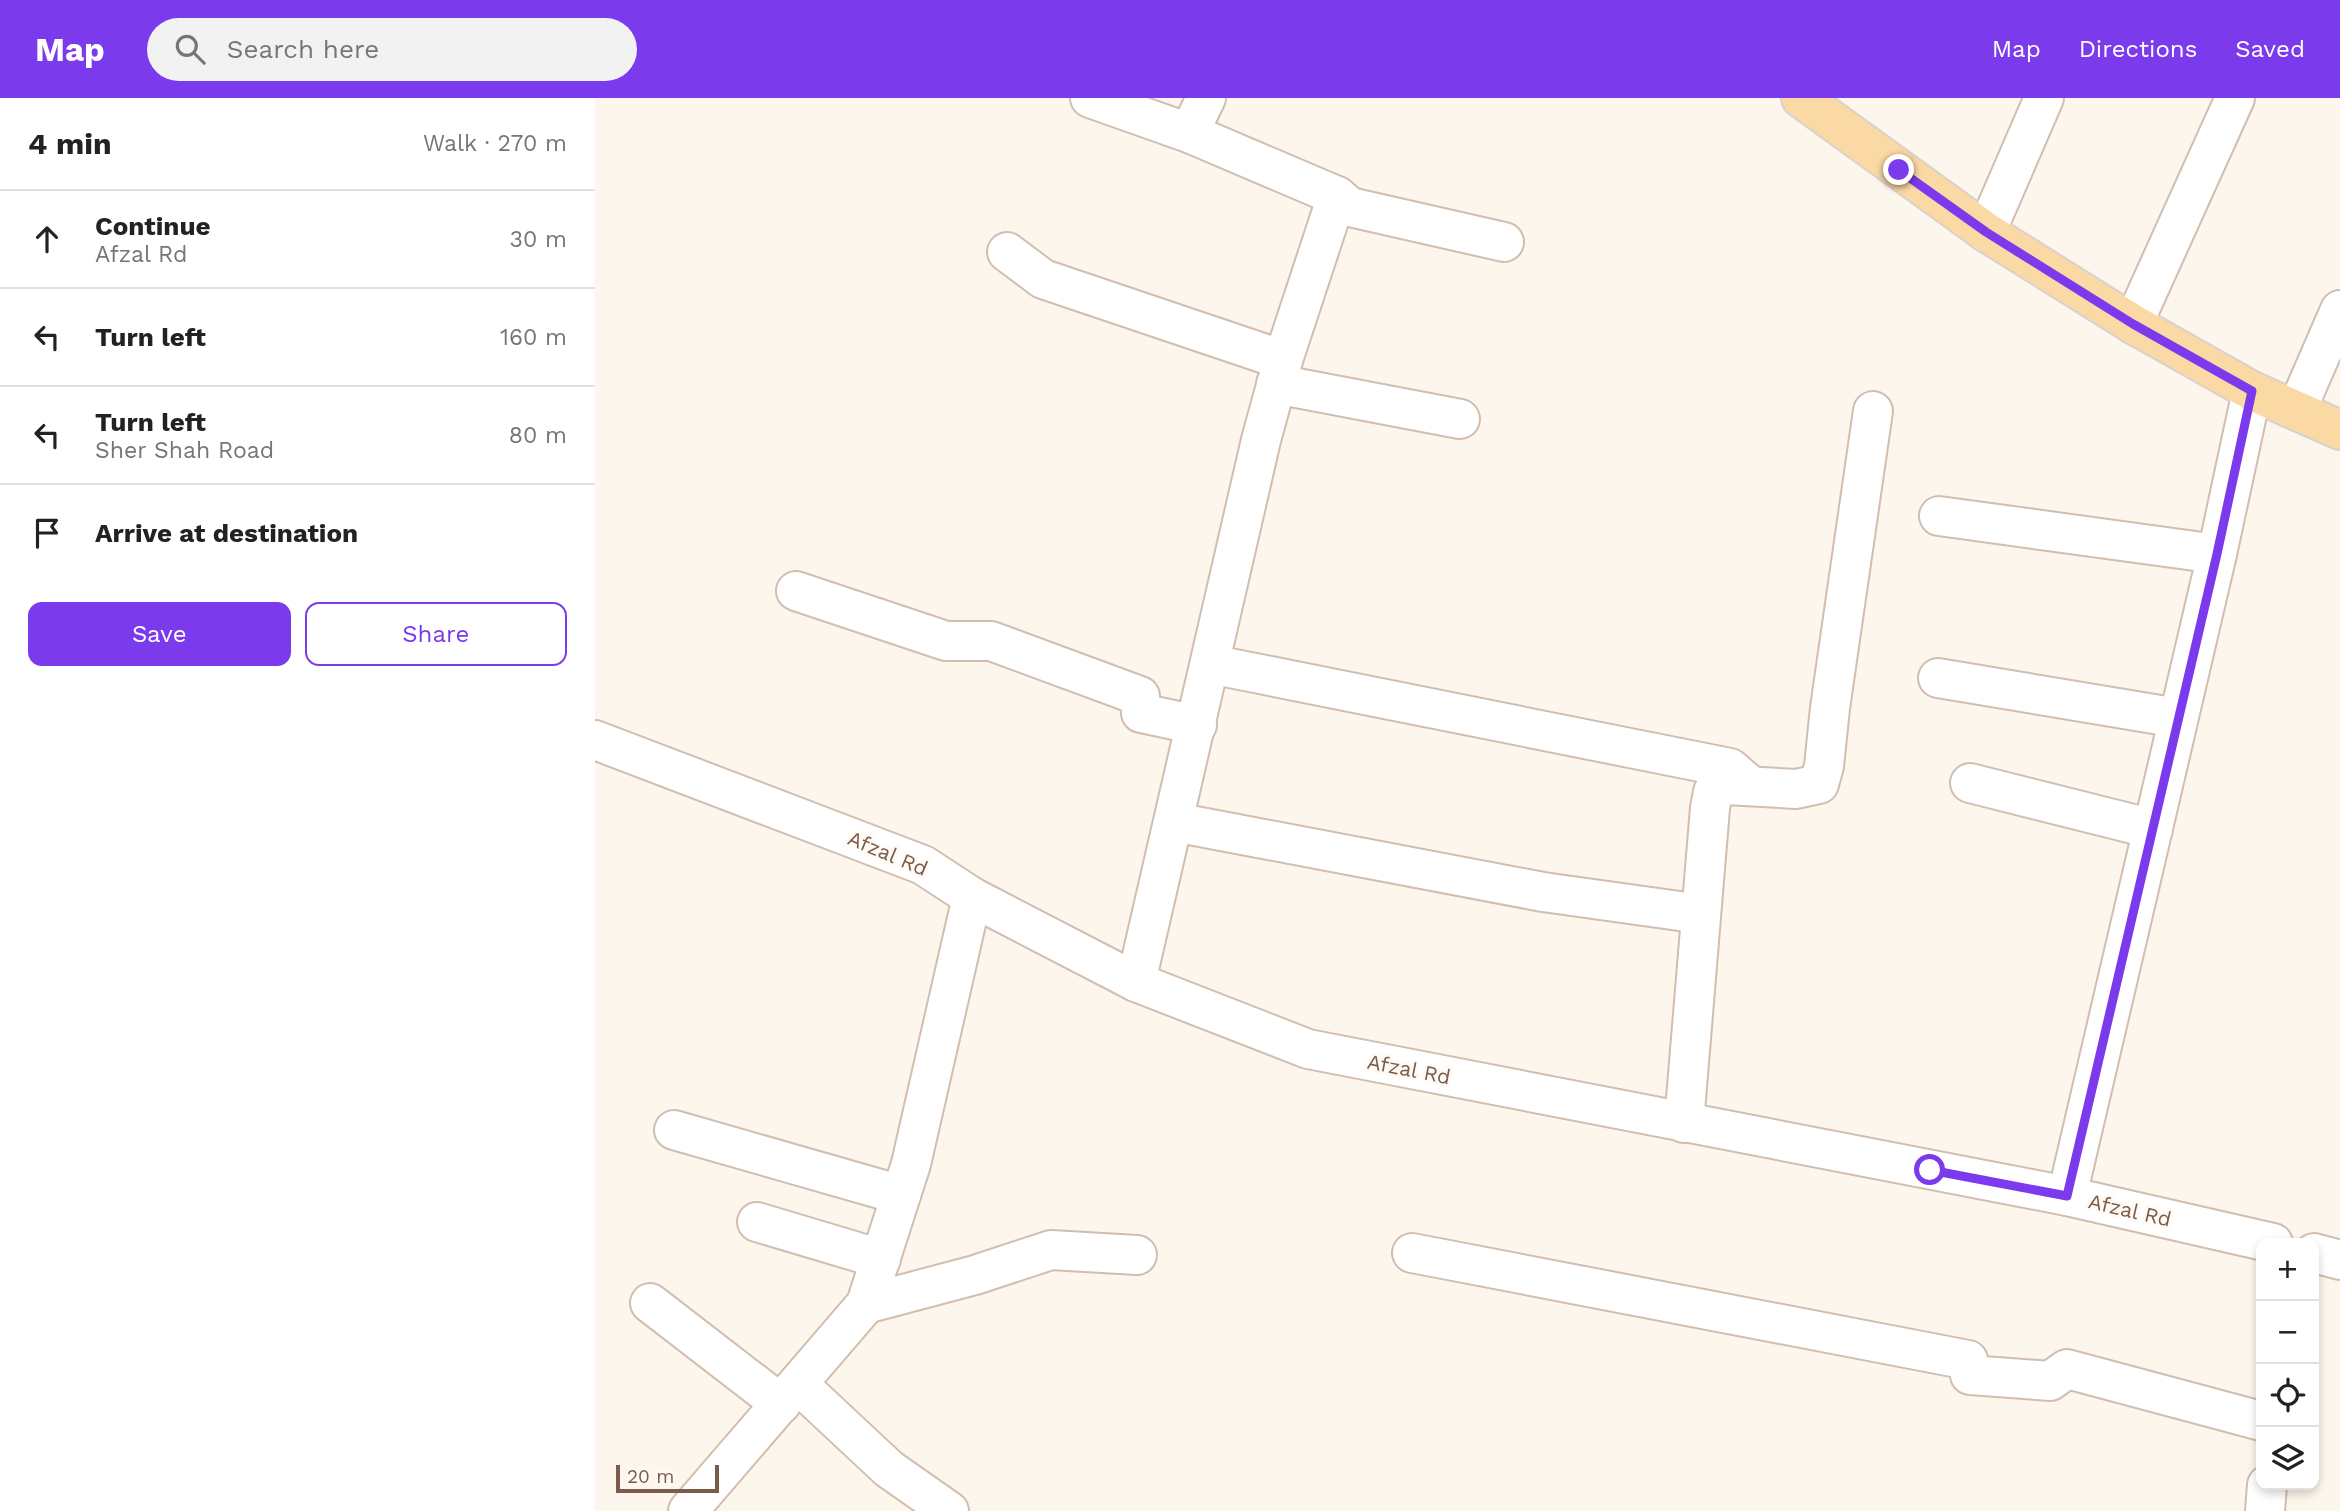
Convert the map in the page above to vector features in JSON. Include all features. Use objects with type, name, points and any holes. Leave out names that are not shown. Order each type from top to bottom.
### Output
[{"type":"main road","points":[[1801,98],[1986,232],[2133,324],[2252,391],[2340,430]]},
{"type":"street","points":[[1090,98],[1189,133],[1337,196],[1350,207],[1504,242]]},
{"type":"street","points":[[1189,133],[1206,98]]},
{"type":"street","points":[[1986,232],[2044,98]]},
{"type":"street","points":[[2133,324],[2235,98]]},
{"type":"street","points":[[1136,982],[1261,440],[1279,372],[1337,196]]},
{"type":"street","points":[[1007,252],[1043,279],[1279,372],[1459,419]]},
{"type":"street","points":[[2297,409],[2340,310]]},
{"type":"street","points":[[2067,1196],[2217,554],[2252,391]]},
{"type":"street","points":[[1684,1123],[1713,792],[1726,785],[1796,789],[1819,784],[1824,766],[1873,411]]},
{"type":"street","points":[[1940,516],[2217,554]]},
{"type":"street","points":[[796,591],[946,641],[991,641],[1140,696],[1142,713],[1197,725]]},
{"type":"street","points":[[1210,664],[1730,768],[1751,786]]},
{"type":"street","points":[[1938,678],[2178,719]]},
{"type":"street","name":"Afzal Rd","points":[[595,740],[923,865],[972,897],[1136,982],[1308,1049],[2067,1196],[2256,1239]]},
{"type":"street","points":[[1970,783],[2153,828]]},
{"type":"street","points":[[1174,822],[1543,892],[1701,914]]},
{"type":"street","points":[[688,1511],[866,1304],[911,1164],[972,897]]},
{"type":"street","points":[[674,1130],[901,1195]]},
{"type":"street","points":[[757,1222],[881,1259]]},
{"type":"street","points":[[866,1304],[975,1275],[1051,1250],[1136,1255]]},
{"type":"street","points":[[1412,1253],[1968,1360],[1970,1375],[2050,1381],[2067,1369],[2256,1421]]},
{"type":"street","points":[[2319,1254],[2340,1260]]},
{"type":"street","points":[[650,1303],[790,1394],[949,1511]]},
{"type":"street","points":[[2265,1511],[2267,1490]]},
{"type":"route","points":[[1899,170],[1986,232],[2133,324],[2252,391],[2217,554],[2067,1196],[1930,1170]]}]
